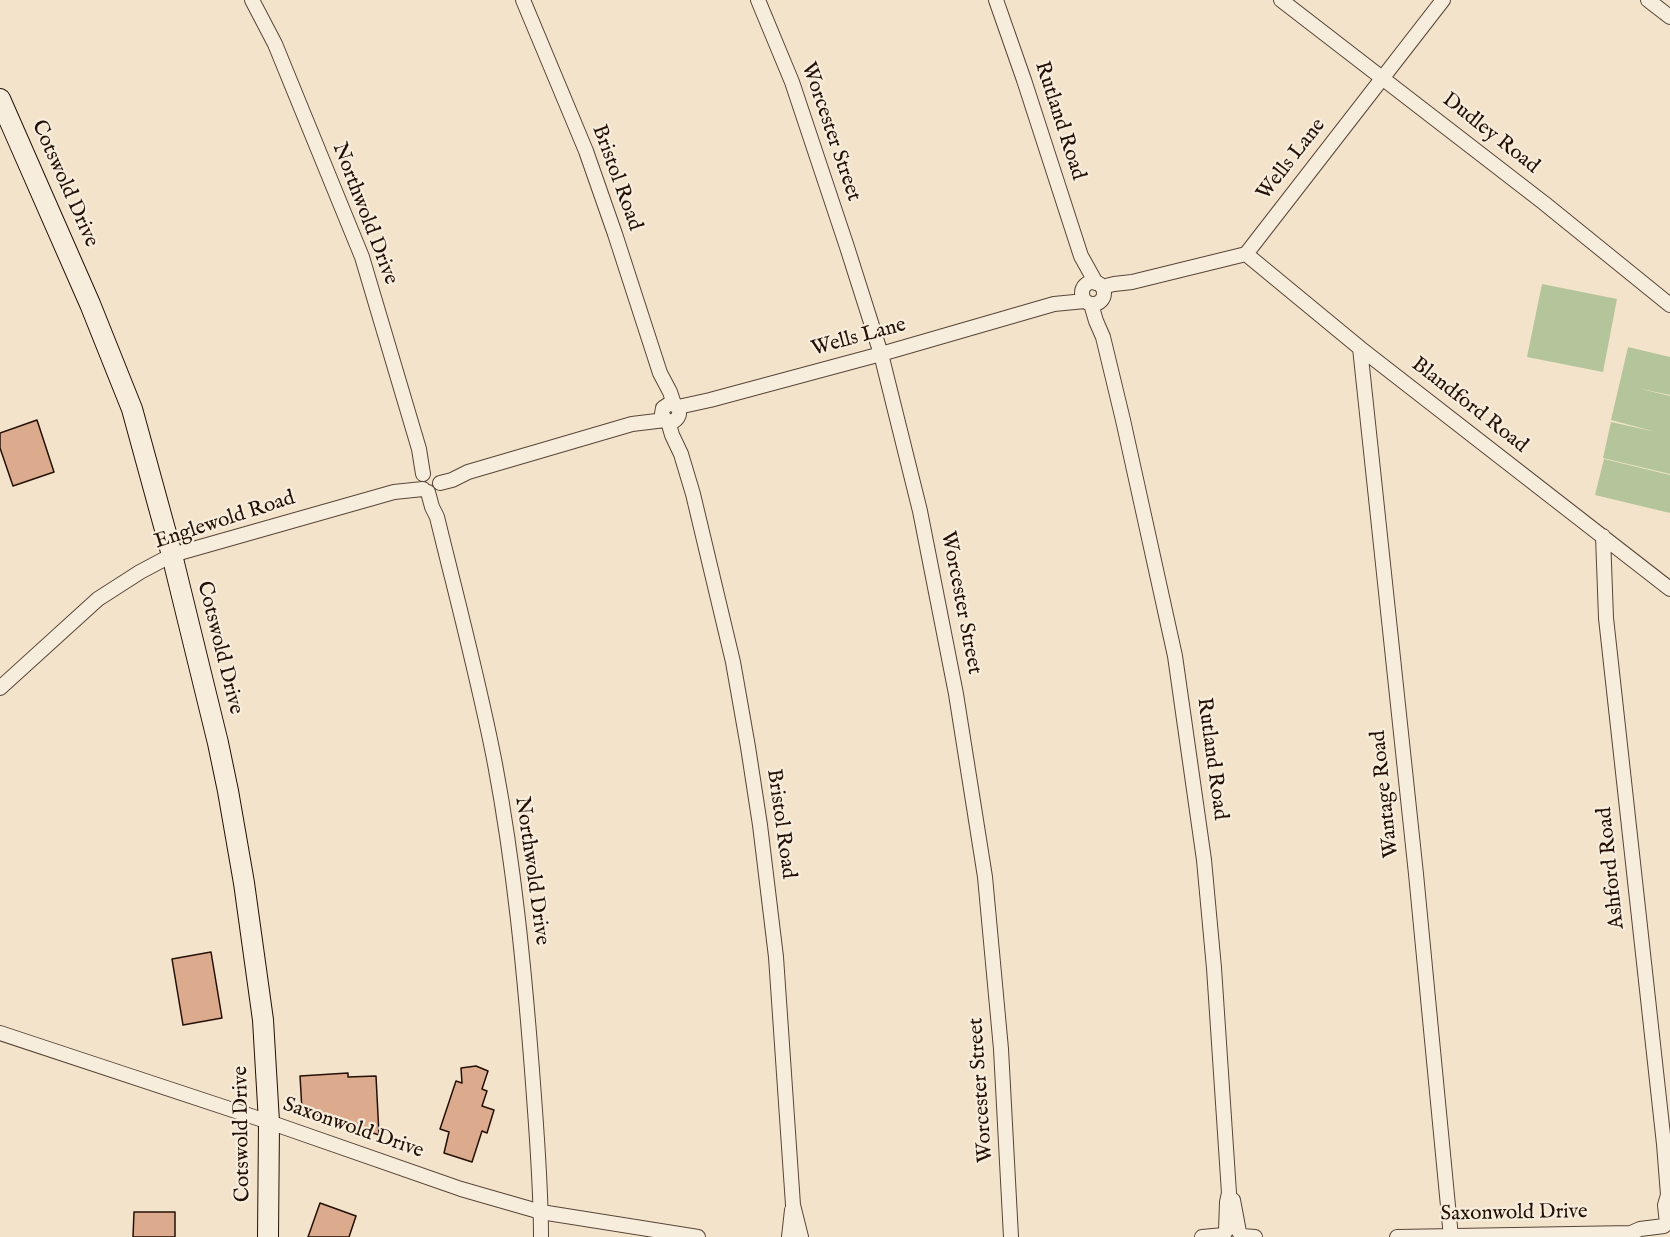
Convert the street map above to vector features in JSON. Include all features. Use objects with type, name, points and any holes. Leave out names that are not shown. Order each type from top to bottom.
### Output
[{"type":"main road","name":"Cotswold Drive","points":[[0,99],[90,304],[132,409],[172,555],[218,743],[228,791],[263,1020],[269,1122],[268,1237]]},
{"type":"street","name":"Northwold Drive","points":[[252,0],[275,44],[362,257],[430,482],[432,507],[437,517],[483,708],[495,764],[518,918],[527,1008],[541,1237]]},
{"type":"street","name":"Bristol Road","points":[[524,0],[586,151],[660,373],[661,385],[671,412],[672,435],[681,454],[695,504],[733,662],[760,825],[776,957],[793,1205],[801,1237]]},
{"type":"street","name":"Worcester Street","points":[[758,0],[792,82],[881,354],[920,511],[956,694],[983,866],[1001,1049],[1011,1237]]},
{"type":"street","name":"Rutland Road","points":[[996,0],[1082,256],[1082,270],[1103,319],[1103,337],[1124,420],[1175,656],[1204,860],[1214,968],[1229,1193],[1227,1202],[1236,1235]]},
{"type":"street","name":"Dudley Road","points":[[1281,0],[1544,203],[1670,304]]},
{"type":"street","name":"Wells Lane","points":[[671,412],[1054,304],[1067,296],[1093,293],[1114,284],[1132,282],[1246,254],[1443,0]]},
{"type":"street","points":[[1648,0],[1670,17]]},
{"type":"street","name":"Blandford Road","points":[[1246,254],[1360,348],[1670,589]]},
{"type":"street","name":"Wantage Road","points":[[1360,348],[1417,885],[1451,1236]]},
{"type":"street","name":"Englewold Road","points":[[0,688],[98,599],[172,555],[394,492],[404,485],[430,482],[468,472],[671,412]]},
{"type":"street","name":"Ashford Road","points":[[1603,536],[1606,618],[1669,1197],[1665,1205],[1664,1230]]},
{"type":"street","name":"Saxonwold Drive","points":[[0,1033],[269,1122],[461,1189],[541,1212],[698,1237]]},
{"type":"street","name":"Bristol Road","points":[[792,1237],[790,1218],[793,1205]]},
{"type":"street","name":"Saxonwold Drive","points":[[1397,1237],[1631,1233],[1638,1236],[1664,1230]]},
{"type":"street","points":[[1202,1237],[1236,1235]]},
{"type":"green space","points":[[1542,284],[1617,299],[1603,372],[1527,357]]},
{"type":"green space","points":[[1628,347],[1670,357],[1670,395],[1637,388],[1670,396],[1670,474],[1603,458],[1611,422],[1656,432],[1611,420]]},
{"type":"green space","points":[[1604,459],[1670,475],[1670,513],[1595,495]]},
{"type":"building","points":[[37,420],[54,472],[13,486],[0,448],[0,433]]},
{"type":"building","points":[[211,952],[222,1018],[183,1025],[172,959]]},
{"type":"building","points":[[476,1066],[488,1071],[482,1089],[487,1091],[482,1106],[494,1110],[487,1133],[482,1131],[472,1162],[444,1153],[449,1132],[440,1129],[456,1081],[462,1083],[461,1068]]},
{"type":"building","points":[[348,1073],[348,1077],[376,1076],[379,1135],[302,1110],[300,1076]]},
{"type":"building","points":[[320,1203],[356,1216],[349,1237],[308,1237]]},
{"type":"building","points":[[134,1212],[175,1212],[175,1237],[133,1237]]}]
